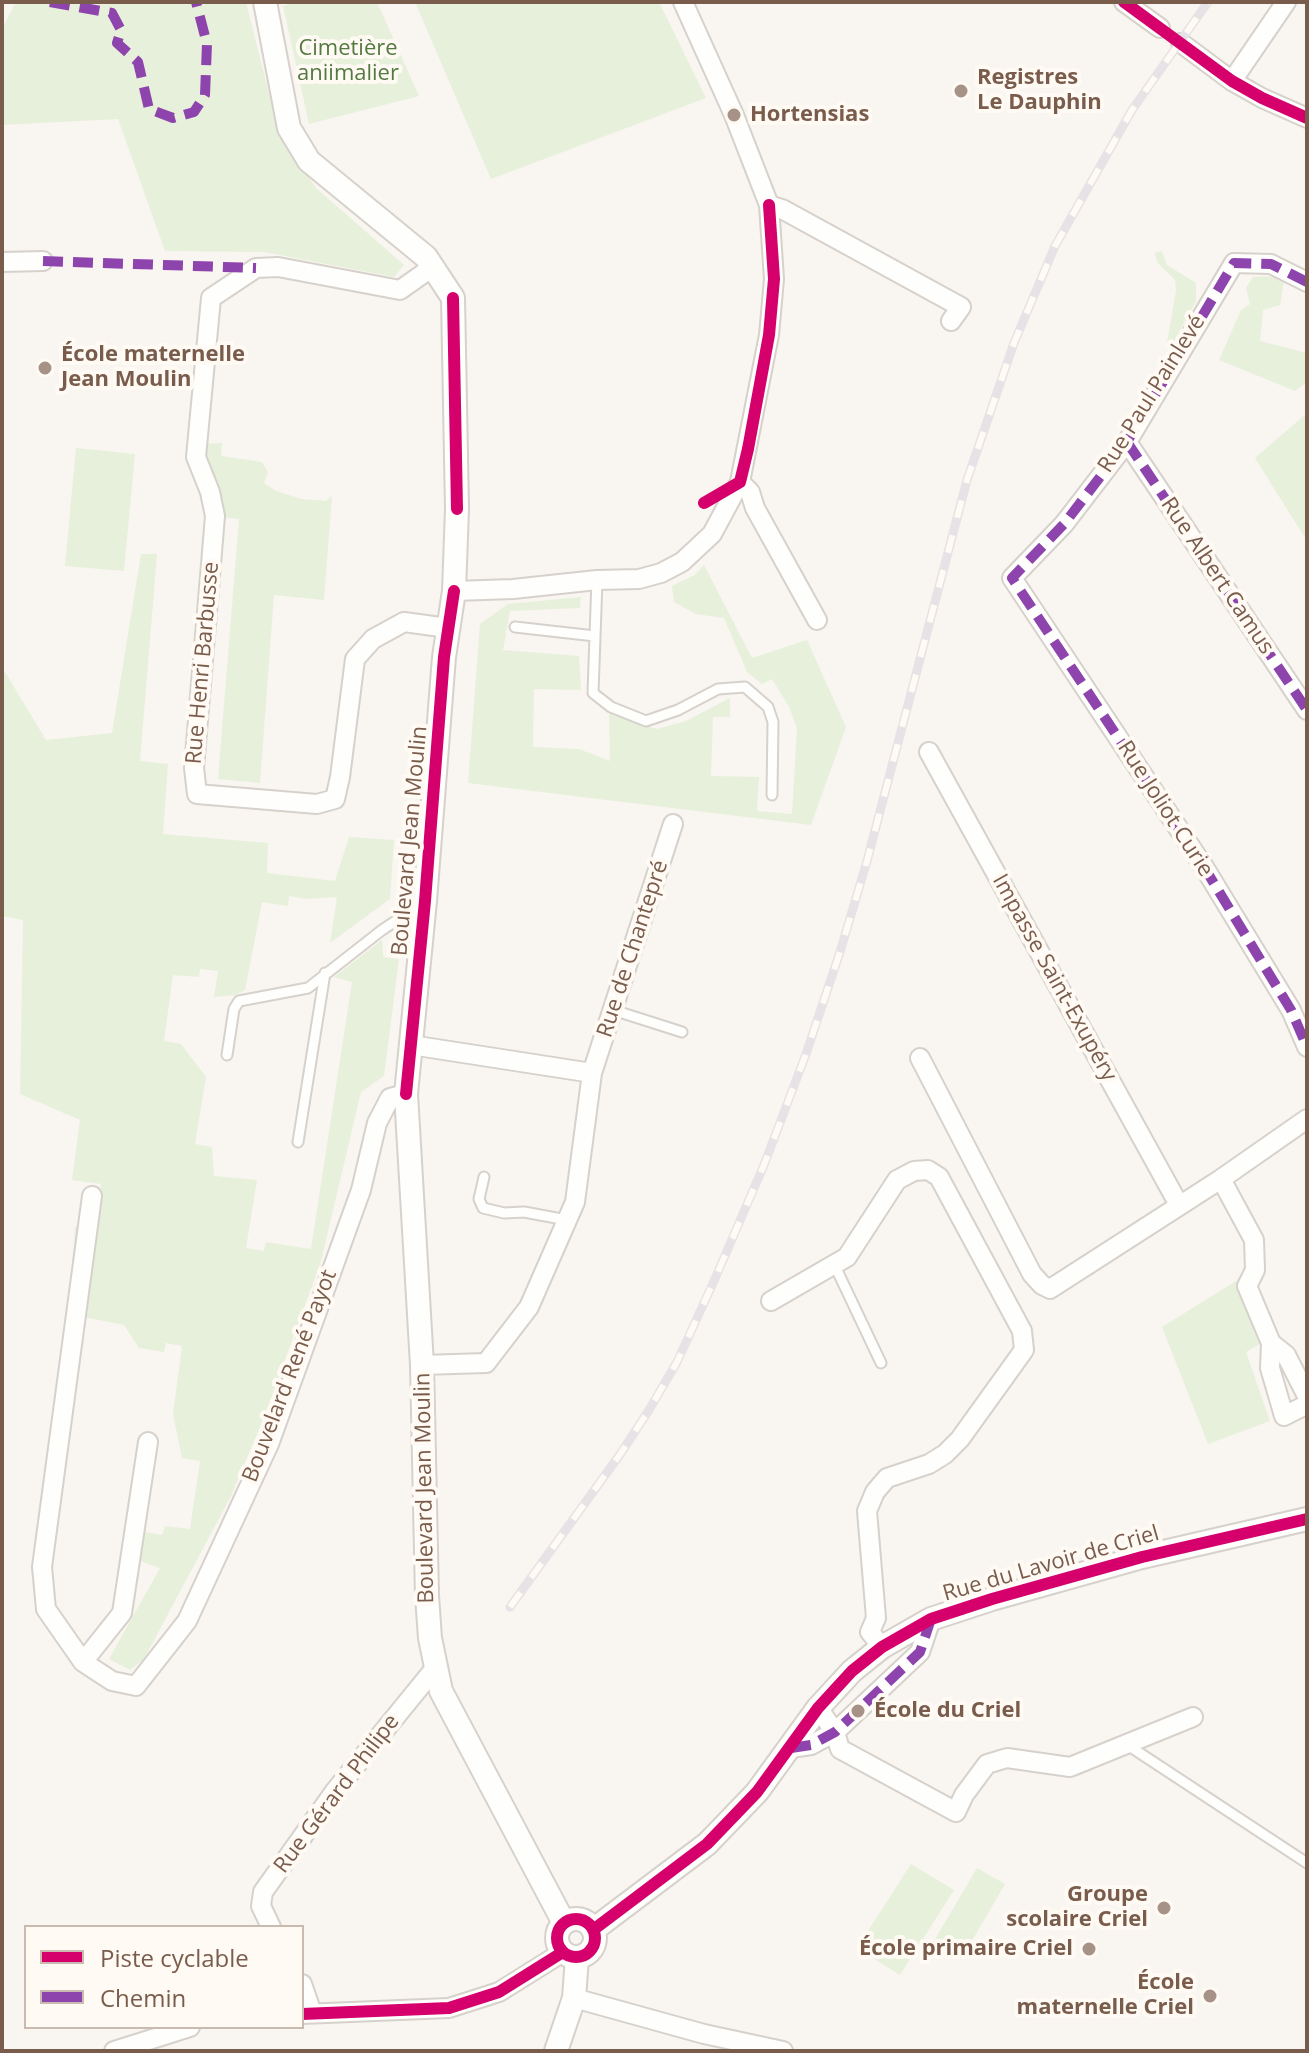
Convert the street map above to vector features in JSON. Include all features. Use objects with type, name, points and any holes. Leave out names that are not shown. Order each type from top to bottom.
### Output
[{"type":"street","points":[[265,2],[289,128],[309,161],[434,266]]},
{"type":"street","points":[[454,591],[639,579],[661,573],[682,562],[712,534],[740,482],[769,335],[774,279],[769,205],[734,115],[683,2]]},
{"type":"street","points":[[1124,2],[1160,28]]},
{"type":"street","points":[[1232,81],[1286,2]]},
{"type":"street","points":[[1181,43],[1232,81],[1307,118]]},
{"type":"street","points":[[769,205],[782,209],[961,307],[951,321]]},
{"type":"street","points":[[2,262],[43,261]]},
{"type":"street","name":"Rue Paul Painlevé","points":[[1012,578],[1064,524],[1127,442],[1234,263],[1271,264],[1307,282]]},
{"type":"street","name":"Rue Henri Barbusse","points":[[434,266],[400,290],[278,267],[256,268],[211,298],[196,457],[210,492],[215,516],[194,768],[197,794],[317,804],[335,799],[355,659],[373,639],[404,622],[448,628]]},
{"type":"street","name":"Boulevard Jean Moulin","points":[[434,266],[459,294],[457,509],[454,591],[448,628],[406,1094],[422,1365],[430,1638],[441,1691],[564,1923]]},
{"type":"street","name":"Rue Albert Camus","points":[[1127,442],[1307,710]]},
{"type":"street","points":[[740,482],[750,492],[755,508],[817,620]]},
{"type":"street","name":"Rue Joliot Curie","points":[[1012,578],[1204,867],[1291,1010],[1307,1047]]},
{"type":"street","name":"Impasse Saint-Exupéry","points":[[929,752],[1179,1205]]},
{"type":"street","name":"Rue de Chantepré","points":[[422,1365],[486,1363],[529,1307],[575,1202],[592,1073],[673,824]]},
{"type":"street","points":[[411,1045],[592,1073]]},
{"type":"street","points":[[920,1058],[1032,1274],[1050,1289],[1221,1179],[1307,1119]]},
{"type":"street","name":"Bouvelard René Payot","points":[[92,1196],[42,1567],[46,1609],[83,1662],[112,1681],[136,1686],[187,1621],[269,1444],[361,1190],[377,1123],[390,1098],[406,1094]]},
{"type":"street","points":[[771,1301],[847,1257],[897,1180],[914,1171],[928,1170],[939,1177],[1022,1331],[1024,1350],[960,1439],[929,1464],[887,1478],[875,1492],[867,1511],[876,1618],[870,1632],[873,1640],[882,1647]]},
{"type":"street","points":[[1221,1179],[1254,1240],[1255,1270],[1247,1286],[1271,1343],[1270,1368],[1284,1416],[1307,1403]]},
{"type":"street","points":[[1271,1343],[1286,1355],[1307,1396]]},
{"type":"street","points":[[83,1662],[122,1613],[148,1442]]},
{"type":"street","name":"Rue du Lavoir de Criel","points":[[593,1930],[707,1844],[757,1792],[818,1708],[852,1671],[882,1647],[931,1619],[992,1599],[1142,1557],[1307,1519]]},
{"type":"street","name":"Rue du Lavoir de Criel","points":[[791,1748],[811,1745],[835,1732],[920,1652],[931,1619]]},
{"type":"street","name":"Rue Gérard Philipe","points":[[270,1925],[261,1906],[263,1892],[335,1791],[436,1667]]},
{"type":"street","points":[[818,1708],[835,1732],[840,1749],[956,1812],[964,1795],[987,1764],[1007,1758],[1070,1767],[1193,1717]]},
{"type":"street","points":[[307,2014],[449,2008],[499,1992],[570,1955],[583,1956],[595,1942],[593,1930],[580,1920],[564,1923],[557,1937],[570,1955],[574,1998],[556,2051]]},
{"type":"street","points":[[574,1998],[704,2034],[783,2051]]},
{"type":"street","points":[[114,2051],[184,2029]]},
{"type":"lane","points":[[597,580],[593,693],[611,707],[646,721],[678,710],[718,689],[745,687],[768,707],[773,722],[772,795]]},
{"type":"lane","points":[[515,627],[595,636]]},
{"type":"lane","points":[[227,1055],[234,1009],[239,1001],[308,988],[425,901]]},
{"type":"lane","points":[[298,1142],[325,973]]},
{"type":"lane","points":[[613,1010],[682,1032]]},
{"type":"lane","points":[[484,1177],[479,1199],[483,1208],[567,1220]]},
{"type":"lane","points":[[834,1264],[881,1363]]},
{"type":"lane","points":[[1124,1743],[1307,1863]]},
{"type":"green space","points":[[16,2],[246,2],[279,134],[316,188],[404,265],[394,277],[264,252],[165,251],[118,119],[2,125],[2,29]]},
{"type":"green space","name":"Cimetière aniimalier","points":[[297,2],[377,2],[419,96],[309,124],[283,6]]},
{"type":"green space","points":[[415,2],[659,2],[706,98],[491,179]]},
{"type":"green space","points":[[1162,251],[1167,265],[1196,283],[1196,301],[1174,341],[1167,343],[1176,291],[1175,280],[1157,262],[1155,253]]},
{"type":"green space","points":[[1285,276],[1280,305],[1263,310],[1260,341],[1307,353],[1307,382],[1295,391],[1219,360],[1241,310],[1250,304],[1246,288],[1253,277]]},
{"type":"green space","points":[[1307,413],[1307,541],[1255,458]]},
{"type":"green space","points":[[222,443],[221,456],[262,462],[268,472],[264,483],[276,491],[301,499],[326,501],[332,496],[324,600],[274,595],[260,783],[218,779],[239,519],[215,516],[202,444]]},
{"type":"green space","points":[[76,448],[135,454],[124,571],[65,566]]},
{"type":"green space","points":[[141,554],[157,554],[140,761],[168,764],[163,834],[268,843],[267,873],[335,881],[349,837],[394,840],[390,899],[330,943],[337,897],[306,899],[289,896],[288,906],[262,902],[245,990],[235,995],[214,997],[218,971],[200,969],[199,977],[173,975],[164,1041],[181,1044],[206,1077],[195,1144],[212,1147],[214,1176],[257,1180],[246,1248],[264,1251],[266,1242],[311,1249],[352,982],[334,977],[382,940],[383,957],[399,959],[384,1076],[361,1092],[321,1261],[265,1415],[231,1496],[144,1659],[130,1670],[109,1659],[160,1568],[140,1561],[145,1532],[162,1535],[165,1526],[190,1529],[200,1461],[182,1458],[173,1414],[182,1346],[166,1343],[164,1352],[139,1348],[124,1325],[69,1314],[75,1227],[94,1220],[101,1184],[72,1180],[80,1120],[20,1094],[23,920],[2,916],[2,667],[46,740],[112,733]]},
{"type":"green space","points":[[704,565],[752,658],[807,640],[846,727],[811,825],[468,783],[480,624],[508,604],[581,597],[580,608],[510,611],[503,650],[579,656],[581,690],[534,689],[533,747],[579,749],[610,761],[609,711],[634,723],[657,729],[686,721],[730,698],[730,717],[713,717],[711,776],[759,777],[757,811],[792,814],[797,728],[789,707],[772,679],[762,684],[747,672],[724,618],[696,614],[674,602],[672,586],[695,575]]},
{"type":"green space","points":[[1236,1281],[1261,1343],[1246,1352],[1270,1421],[1208,1444],[1162,1327]]},
{"type":"green space","points":[[911,1864],[954,1890],[900,1975],[857,1948]]},
{"type":"green space","points":[[977,1868],[1005,1884],[962,1958],[934,1941]]},
{"type":"railway","points":[[510,1607],[649,1410],[677,1362],[714,1281],[764,1165],[840,952],[867,861],[967,480],[1014,343],[1055,246],[1132,110],[1208,2]]},
{"type":"marked path","points":[[50,2],[112,13],[121,30],[117,43],[138,62],[149,109],[173,118],[194,112],[205,95],[207,44],[196,2]]},
{"type":"marked path","points":[[43,261],[256,268]]},
{"type":"marked path","points":[[1307,282],[1271,264],[1234,263],[1127,442],[1064,524],[1012,578],[1204,867],[1291,1010],[1307,1047]]},
{"type":"marked path","points":[[1127,442],[1307,710]]},
{"type":"marked path","points":[[791,1748],[811,1745],[835,1732],[920,1652],[931,1619]]},
{"type":"cycle path","points":[[1124,2],[1232,81],[1307,118]]},
{"type":"cycle path","points":[[704,503],[740,482],[748,449],[769,335],[774,279],[769,205]]},
{"type":"cycle path","points":[[453,298],[457,509]]},
{"type":"cycle path","points":[[406,1094],[444,657],[454,591]]},
{"type":"cycle path","points":[[593,1930],[707,1844],[757,1792],[818,1708],[852,1671],[882,1647],[931,1619],[992,1599],[1142,1557],[1307,1519]]},
{"type":"cycle path","points":[[576,1919],[589,1925],[595,1938],[589,1951],[576,1957],[563,1951],[557,1938],[563,1925],[576,1919]]},
{"type":"cycle path","points":[[304,2014],[449,2008],[499,1992],[563,1952]]},
{"type":"place","name":"Registres Le Dauphin","points":[[961,91]]},
{"type":"place","name":"Hortensias","points":[[734,115]]},
{"type":"place","name":"École maternelle Jean Moulin","points":[[45,368]]},
{"type":"place","name":"École du Criel","points":[[858,1711]]},
{"type":"place","name":"Groupe scolaire Criel","points":[[1164,1908]]},
{"type":"place","name":"École primaire Criel","points":[[1089,1949]]},
{"type":"place","name":"École maternelle Criel","points":[[1210,1996]]}]
